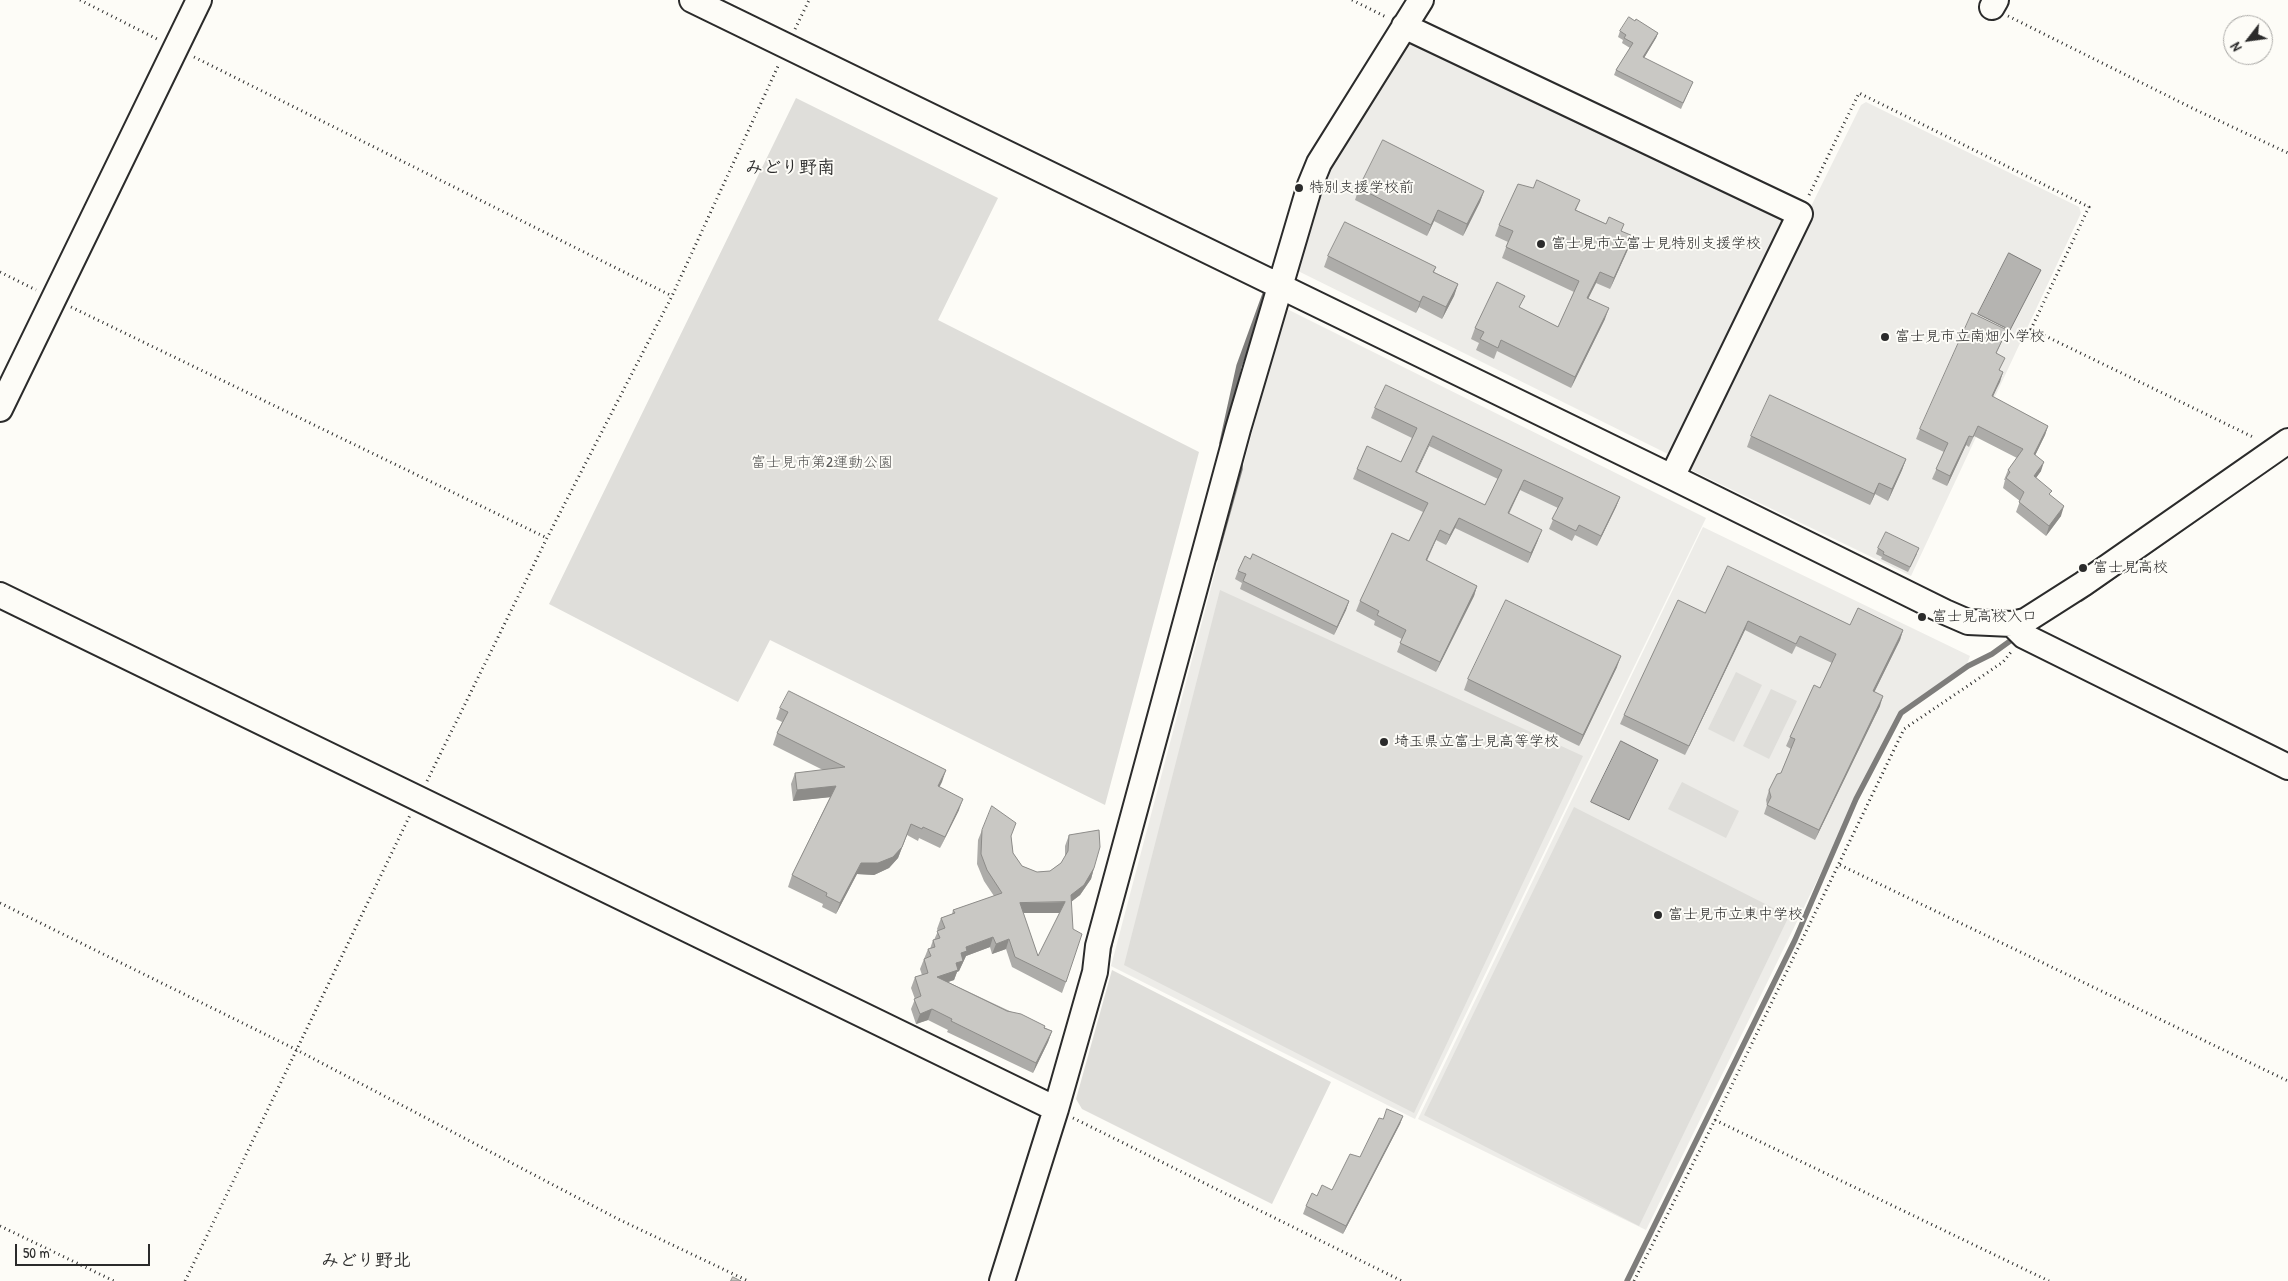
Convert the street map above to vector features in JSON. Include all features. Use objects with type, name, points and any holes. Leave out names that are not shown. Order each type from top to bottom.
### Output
[{"type":"street","points":[[0,409],[199,0]]},
{"type":"street","points":[[692,0],[1945,612],[1968,622],[2018,630],[2288,767]]},
{"type":"street","points":[[1002,1281],[1056,1109],[1095,972],[1098,946],[1233,448],[1310,186],[1319,163],[1421,0]]},
{"type":"street","points":[[1404,26],[1800,214],[1672,477]]},
{"type":"street","points":[[2018,630],[2025,621],[2050,606],[2282,445]]},
{"type":"street","points":[[0,595],[417,800],[1056,1109]]},
{"type":"path","points":[[80,0],[672,296]]},
{"type":"path","points":[[184,1281],[417,800],[672,296],[809,0]]},
{"type":"path","points":[[1352,0],[1404,26]]},
{"type":"path","points":[[1994,4],[2194,109],[2288,153]]},
{"type":"path","points":[[1800,214],[1859,93],[2089,207],[2031,330],[2282,445]]},
{"type":"path","points":[[0,272],[548,538]]},
{"type":"path","points":[[1634,1281],[1840,865],[1904,729],[2003,662],[2018,630]]},
{"type":"path","points":[[1840,865],[2288,1081]]},
{"type":"path","points":[[0,903],[295,1049],[618,1219],[748,1281]]},
{"type":"path","points":[[1056,1109],[1402,1281]]},
{"type":"path","points":[[1715,1120],[2048,1281]]},
{"type":"path","points":[[0,1226],[114,1281]]},
{"type":"shaded area","name":"富士見市立富士見特別支援学校","points":[[1410,35],[1792,218],[1674,457],[1296,270],[1317,199],[1330,167]]},
{"type":"shaded area","name":"富士見市立南畑小学校","points":[[1866,102],[2079,207],[2081,213],[1911,576],[1687,468],[1685,462],[1861,105]]},
{"type":"shaded area","points":[[2009,253],[2041,270],[2010,330],[1978,314]]},
{"type":"shaded area","name":"埼玉県立富士見高等学校","points":[[1285,308],[1706,518],[1415,1119],[1111,966]]},
{"type":"shaded area","name":"富士見市立東中学校","points":[[1703,527],[1970,656],[1967,664],[1900,711],[1646,1230],[1418,1119]]},
{"type":"shaded area","points":[[1621,741],[1658,760],[1629,820],[1591,802]]},
{"type":"green space","name":"富士見市第2運動公園","points":[[796,98],[998,198],[938,320],[1199,452],[1105,805],[770,640],[738,702],[549,604]]},
{"type":"green space","points":[[1220,590],[1583,756],[1414,1113],[1124,965]]},
{"type":"green space","points":[[1736,672],[1762,685],[1734,742],[1708,729]]},
{"type":"green space","points":[[1771,689],[1797,701],[1769,759],[1743,746]]},
{"type":"green space","points":[[1682,782],[1739,811],[1726,838],[1668,809]]},
{"type":"green space","points":[[1574,807],[1789,916],[1639,1226],[1424,1115]]},
{"type":"green space","points":[[1112,970],[1331,1082],[1272,1204],[1082,1109],[1076,1099]]},
{"type":"building","points":[[1629,17],[1635,21],[1636,19],[1658,33],[1643,57],[1693,82],[1683,103],[1616,70],[1633,43],[1624,38],[1626,35],[1620,31]]},
{"type":"building","points":[[1383,140],[1484,191],[1467,224],[1438,210],[1431,225],[1359,188]]},
{"type":"building","points":[[1537,180],[1580,200],[1575,210],[1606,224],[1609,217],[1624,224],[1621,231],[1633,236],[1614,278],[1600,272],[1587,298],[1609,308],[1575,377],[1501,340],[1498,348],[1480,339],[1484,332],[1475,328],[1497,282],[1525,296],[1519,307],[1558,327],[1579,281],[1506,247],[1513,231],[1499,225],[1518,184],[1533,188]]},
{"type":"building","points":[[1345,222],[1436,267],[1433,272],[1458,284],[1446,307],[1423,296],[1420,302],[1328,256]]},
{"type":"building","points":[[1972,313],[2007,330],[1996,353],[2005,358],[1999,370],[2003,372],[1992,396],[2048,426],[2034,454],[2044,462],[2034,476],[2052,491],[2049,494],[2064,506],[2049,526],[2019,502],[2024,492],[2006,478],[2010,472],[2008,470],[2023,449],[1978,426],[1973,437],[1969,436],[1950,476],[1936,469],[1948,443],[1920,429]]},
{"type":"building","points":[[1386,385],[1620,497],[1601,536],[1579,525],[1576,531],[1552,519],[1563,498],[1524,480],[1508,513],[1542,530],[1531,553],[1459,518],[1450,535],[1440,530],[1426,560],[1477,586],[1440,662],[1400,643],[1406,630],[1377,615],[1379,611],[1360,601],[1392,533],[1409,541],[1428,503],[1357,469],[1367,446],[1401,462],[1417,428],[1375,408]],"holes":[[[1433,436],[1502,470],[1485,505],[1416,472]]]},
{"type":"building","points":[[1770,395],[1906,459],[1892,489],[1879,483],[1874,494],[1751,436]]},
{"type":"building","points":[[1886,532],[1919,548],[1910,567],[1883,554],[1884,552],[1878,548]]},
{"type":"building","points":[[1253,554],[1349,601],[1337,627],[1243,581],[1246,574],[1238,571],[1245,556],[1250,559]]},
{"type":"building","points":[[1728,566],[1850,625],[1858,608],[1903,630],[1873,691],[1883,696],[1819,830],[1767,805],[1771,797],[1769,790],[1777,774],[1781,773],[1795,739],[1790,737],[1814,685],[1820,688],[1836,654],[1800,636],[1796,644],[1748,621],[1689,746],[1624,715],[1678,600],[1705,613]]},
{"type":"building","points":[[1506,600],[1621,656],[1583,735],[1468,679]]},
{"type":"building","points":[[789,691],[946,770],[938,786],[963,799],[945,837],[911,824],[902,847],[893,857],[878,863],[861,863],[840,903],[826,896],[827,893],[792,875],[836,786],[797,790],[795,773],[845,767],[777,733],[788,712],[780,708]]},
{"type":"building","points":[[992,806],[1016,823],[1011,836],[1013,853],[1022,866],[1037,872],[1050,871],[1061,863],[1068,851],[1069,835],[1099,830],[1100,847],[1094,868],[1084,885],[1071,895],[1073,929],[1082,934],[1066,982],[1015,957],[1009,939],[996,944],[993,937],[966,947],[967,951],[961,953],[963,961],[956,963],[958,970],[937,977],[1007,1011],[1021,1014],[1052,1031],[1036,1063],[951,1021],[952,1019],[932,1009],[920,1014],[914,999],[921,996],[915,977],[928,973],[924,959],[931,956],[928,949],[935,947],[933,940],[940,938],[937,931],[945,928],[941,918],[955,913],[953,910],[1002,893],[987,870],[981,854],[982,830]],"holes":[[[1065,902],[1038,956],[1020,903]]]},
{"type":"building","points":[[1387,1109],[1403,1116],[1346,1226],[1306,1206],[1312,1193],[1317,1196],[1322,1185],[1332,1190],[1350,1154],[1360,1157],[1379,1118],[1383,1119]]},
{"type":"building","points":[[733,1277],[741,1281],[731,1281]]},
{"type":"waterway","points":[[1226,448],[1222,443],[1239,366],[1268,286]]},
{"type":"waterway","points":[[2081,599],[2278,461]]},
{"type":"waterway","points":[[1215,559],[1240,469],[1240,462]]},
{"type":"waterway","points":[[1627,1281],[1795,940],[1856,799],[1901,713],[1968,666],[1992,654],[2017,636]]},
{"type":"waterway","points":[[1108,956],[1112,934]]},
{"type":"place","name":"特別支援学校前","points":[[1299,188]]},
{"type":"place","name":"富士見市立富士見特別支援学校","points":[[1541,244]]},
{"type":"place","name":"富士見市立南畑小学校","points":[[1885,337]]},
{"type":"place","name":"富士見高校","points":[[2083,568]]},
{"type":"place","name":"富士見高校入口","points":[[1922,617]]},
{"type":"place","name":"埼玉県立富士見高等学校","points":[[1384,742]]},
{"type":"place","name":"富士見市立東中学校","points":[[1658,915]]},
{"type":"district","name":"みどり野南","points":[[790,168]]},
{"type":"district","name":"みどり野北","points":[[366,1261]]}]
